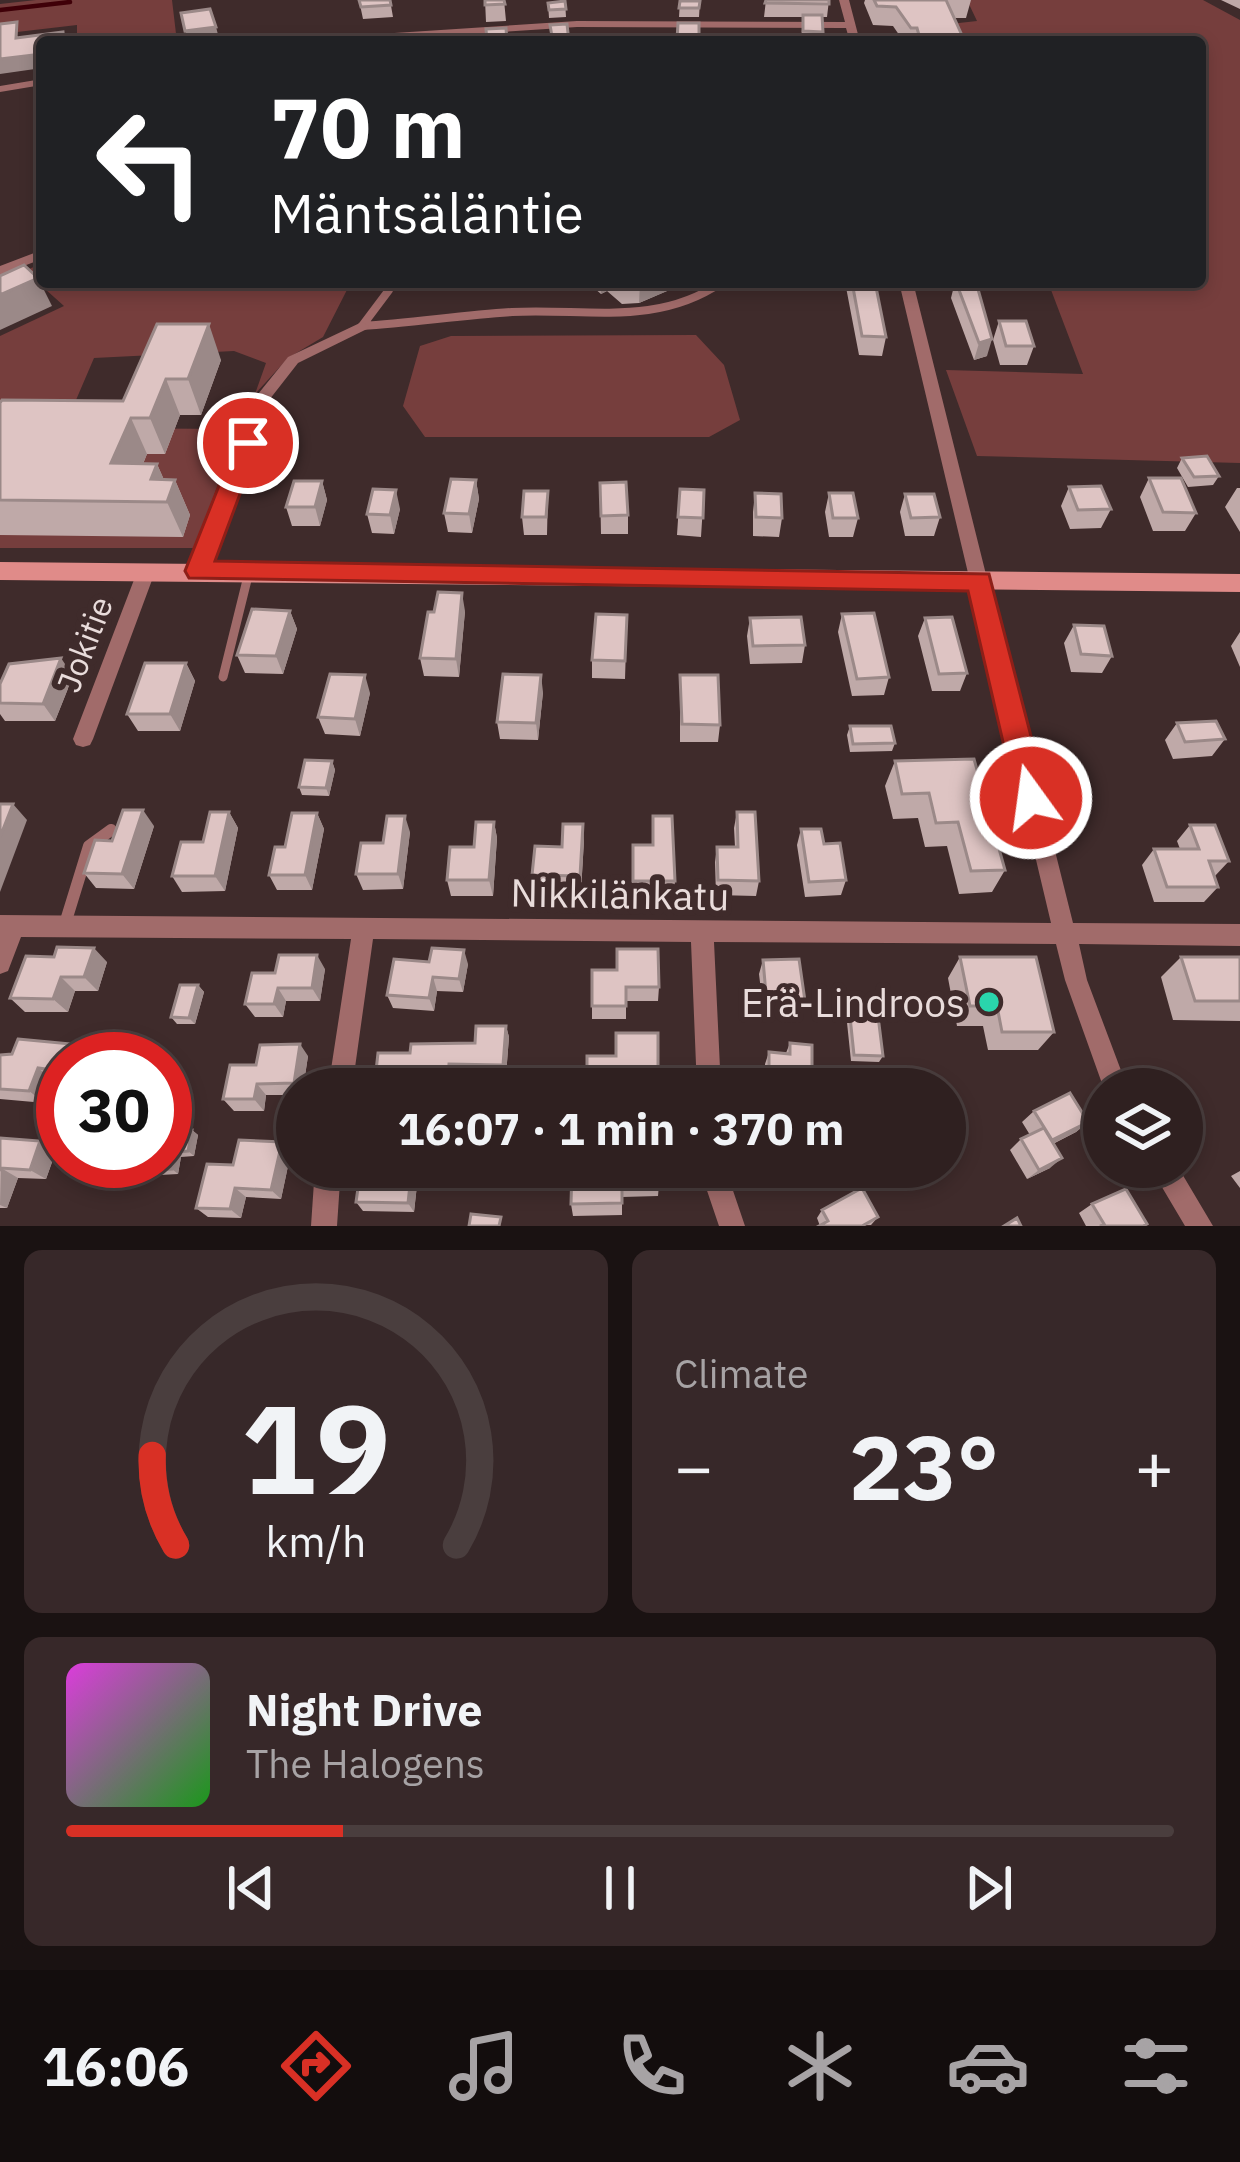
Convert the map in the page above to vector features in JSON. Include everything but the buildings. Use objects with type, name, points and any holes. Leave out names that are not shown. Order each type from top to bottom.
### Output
[{"type":"street","points":[[844,0],[854,36]]},
{"type":"street","points":[[394,36],[577,24],[851,26]]},
{"type":"street","points":[[0,89],[36,83]]},
{"type":"street","points":[[0,271],[36,256]]},
{"type":"street","points":[[907,288],[1065,934],[1108,1068]]},
{"type":"street","points":[[198,571],[260,403],[293,360],[362,326]]},
{"type":"street","points":[[0,571],[1240,583]]},
{"type":"street","name":"Jokitie","points":[[83,739],[146,572]]},
{"type":"street","points":[[0,962],[7,927]]},
{"type":"street","name":"Nikkilänkatu","points":[[7,927],[1240,935]]},
{"type":"street","points":[[343,1068],[364,927]]},
{"type":"street","points":[[702,932],[708,1068]]},
{"type":"street","points":[[324,1226],[327,1188]]},
{"type":"street","points":[[719,1188],[732,1226]]},
{"type":"street","points":[[1176,1188],[1200,1226]]},
{"type":"lane","points":[[362,326],[519,311],[608,316],[696,301],[714,288]]},
{"type":"lane","points":[[362,326],[389,290]]},
{"type":"lane","points":[[223,677],[249,572]]},
{"type":"lane","points":[[64,927],[89,847],[111,830]]},
{"type":"shaded area","points":[[172,0],[176,36],[77,36],[77,25],[0,34],[0,4]]},
{"type":"shaded area","points":[[967,0],[1203,0],[1240,20],[1240,463],[977,456],[946,370],[1083,374],[1050,288],[1206,288],[1206,36],[954,36],[950,24],[977,21]]},
{"type":"shaded area","points":[[44,288],[348,288],[323,337],[288,358],[255,394],[266,363],[234,351],[94,358],[64,428],[238,429],[195,548],[0,548],[0,336],[64,306]]},
{"type":"shaded area","points":[[696,335],[724,365],[740,420],[709,437],[425,437],[403,406],[420,346],[451,336]]},
{"type":"waterway","points":[[0,10],[70,2]]},
{"type":"place","name":"Erä-Lindroos","points":[[989,1002]]},
{"type":"route","points":[[248,443],[198,571],[979,581],[1031,798]]}]
